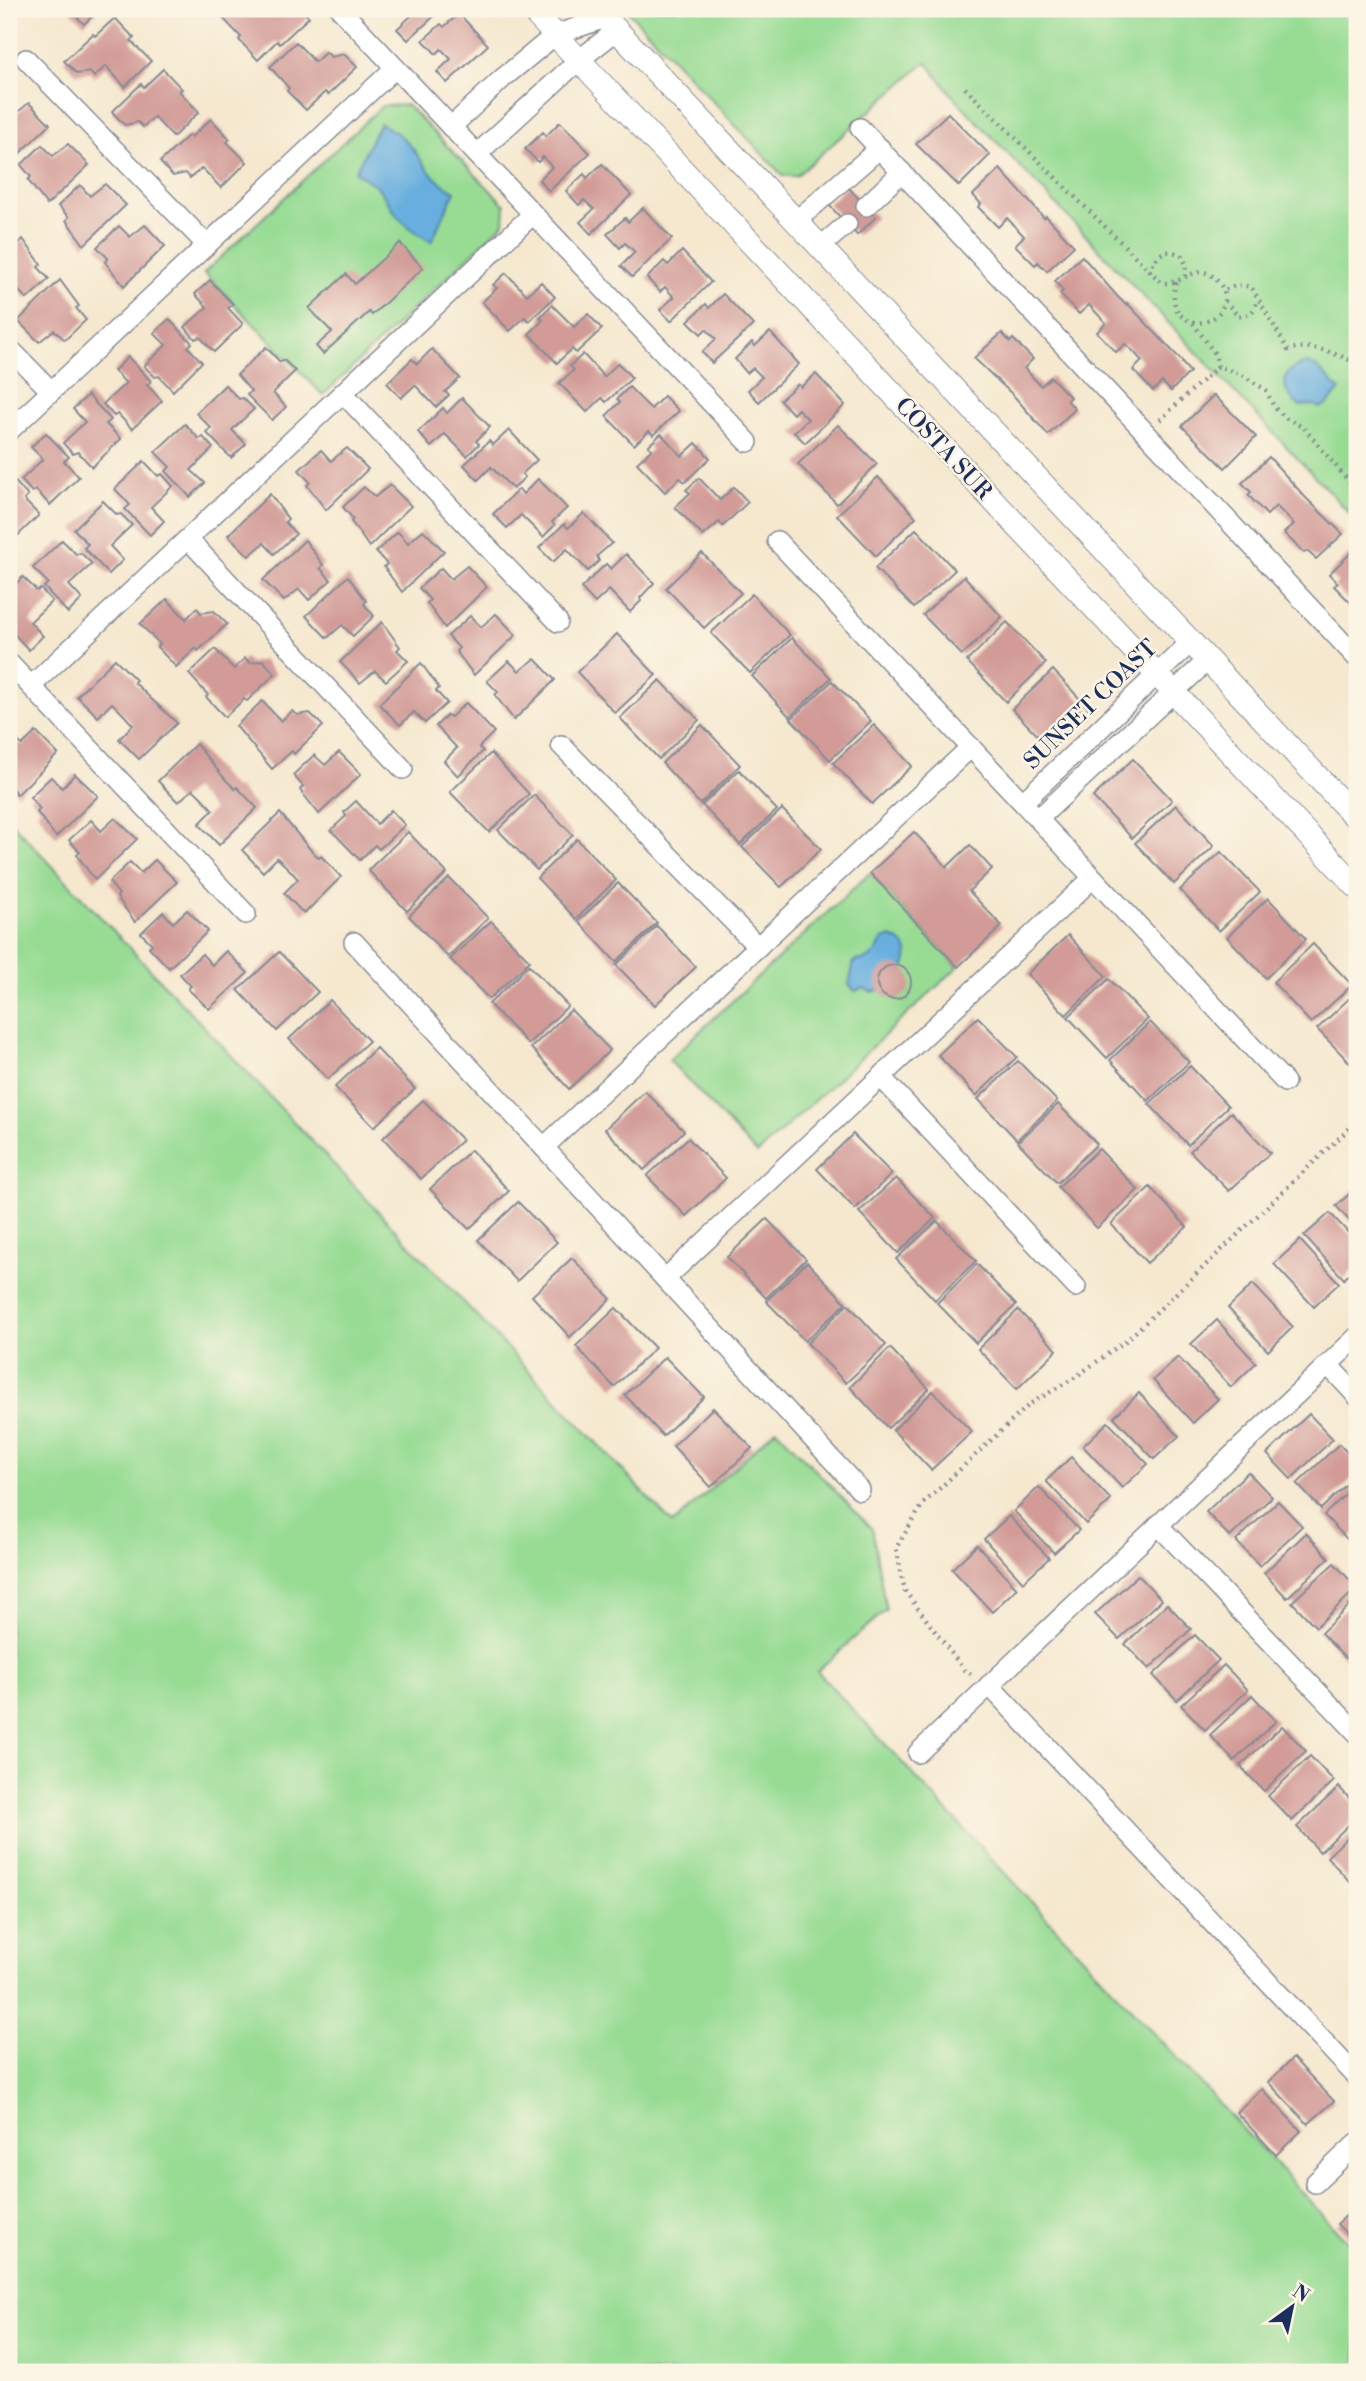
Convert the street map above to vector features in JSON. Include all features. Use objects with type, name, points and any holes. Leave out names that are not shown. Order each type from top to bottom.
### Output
[{"type":"street","points":[[340,9],[748,442]]},
{"type":"street","name":"COSTA SUR","points":[[531,9],[1357,887]]},
{"type":"street","points":[[451,127],[503,78],[555,35],[606,19]]},
{"type":"street","points":[[477,155],[579,60],[606,19]]},
{"type":"street","name":"COSTA SUR","points":[[606,19],[1357,819]]},
{"type":"street","points":[[26,59],[207,245]]},
{"type":"street","points":[[9,431],[395,68]]},
{"type":"street","points":[[860,128],[1357,658]]},
{"type":"street","points":[[796,221],[880,148]]},
{"type":"street","points":[[866,206],[902,172]]},
{"type":"street","points":[[31,686],[533,214]]},
{"type":"street","points":[[820,247],[847,224]]},
{"type":"street","points":[[9,348],[51,391]]},
{"type":"street","points":[[343,393],[558,622]]},
{"type":"street","points":[[188,539],[403,769]]},
{"type":"street","points":[[778,541],[1285,1082]]},
{"type":"street","name":"SUNSET COAST","points":[[1023,803],[1191,642]]},
{"type":"street","name":"SUNSET COAST","points":[[1038,819],[1208,660]]},
{"type":"street","points":[[9,663],[246,914]]},
{"type":"street","points":[[561,745],[758,947]]},
{"type":"street","points":[[544,1147],[971,747]]},
{"type":"street","points":[[665,1279],[1093,878]]},
{"type":"street","points":[[354,942],[860,1490]]},
{"type":"street","points":[[881,1077],[1076,1287]]},
{"type":"street","points":[[918,1753],[1357,1337]]},
{"type":"street","points":[[1328,1365],[1357,1396]]},
{"type":"street","points":[[1158,1525],[1357,1733]]},
{"type":"street","points":[[989,1685],[1357,2077]]},
{"type":"street","points":[[1315,2183],[1357,2143]]},
{"type":"path","points":[[965,88],[1162,283],[1172,284],[1184,276],[1199,272],[1212,276],[1224,290],[1222,310],[1206,323],[1193,323]]},
{"type":"path","points":[[1150,272],[1153,261],[1160,253],[1168,251],[1182,256],[1186,264],[1184,276]]},
{"type":"path","points":[[1177,281],[1173,302],[1176,311],[1193,323],[1215,354],[1218,366]]},
{"type":"path","points":[[1224,290],[1236,285],[1252,289],[1288,350],[1308,347],[1322,349],[1357,363]]},
{"type":"path","points":[[1225,300],[1238,316],[1248,316],[1255,310],[1258,298]]},
{"type":"path","points":[[1147,433],[1218,366]]},
{"type":"path","points":[[1218,366],[1242,375],[1266,390],[1274,407],[1303,428],[1357,491]]},
{"type":"path","points":[[989,1685],[964,1670],[905,1591],[896,1548],[923,1504],[1030,1404],[1074,1378],[1126,1340],[1357,1121]]},
{"type":"green space","points":[[626,9],[1357,9],[1357,521],[953,96],[926,62],[796,176],[783,176]]},
{"type":"green space","points":[[407,105],[505,205],[504,223],[323,395],[204,273],[382,106]]},
{"type":"green space","points":[[9,820],[673,1524],[776,1429],[872,1529],[886,1610],[817,1671],[1357,2252],[1357,2372],[9,2372]]},
{"type":"green space","points":[[870,873],[958,967],[757,1154],[669,1060]]},
{"type":"water","points":[[380,123],[411,147],[437,180],[455,191],[431,242],[398,217],[377,186],[355,172]]},
{"type":"water","points":[[1307,363],[1316,366],[1340,390],[1328,404],[1319,408],[1315,405],[1299,406],[1285,386],[1285,380],[1291,370]]},
{"type":"water","points":[[890,937],[905,946],[905,967],[895,980],[880,990],[872,992],[863,988],[855,991],[849,985],[854,961],[870,957],[883,939]]},
{"type":"building","points":[[69,9],[100,9],[84,24]]},
{"type":"building","points":[[230,9],[264,9],[267,12],[270,9],[301,9],[309,17],[280,44],[277,41],[258,60],[221,16]]},
{"type":"building","points":[[405,9],[442,9],[408,40],[397,29],[411,16]]},
{"type":"building","points":[[459,14],[488,45],[447,83],[437,72],[451,59],[441,49],[436,54],[423,40],[441,24],[444,27]]},
{"type":"building","points":[[115,18],[134,38],[131,41],[151,61],[125,87],[106,66],[94,77],[90,72],[77,74],[64,61]]},
{"type":"building","points":[[296,42],[315,62],[326,52],[331,57],[344,54],[357,67],[328,95],[325,92],[306,110],[287,91],[289,88],[270,67]]},
{"type":"building","points":[[163,69],[199,112],[173,137],[154,117],[143,127],[138,122],[125,125],[112,112],[141,84],[144,87]]},
{"type":"building","points":[[29,103],[50,124],[9,164],[9,110],[14,115]]},
{"type":"building","points":[[948,113],[990,155],[959,186],[916,144]]},
{"type":"building","points":[[211,119],[230,139],[227,142],[247,162],[221,188],[202,168],[190,178],[186,173],[173,176],[160,162]]},
{"type":"building","points":[[560,122],[590,153],[549,191],[539,180],[552,167],[543,157],[538,162],[525,149],[543,132],[546,136]]},
{"type":"building","points":[[68,144],[89,165],[47,205],[28,180],[31,177],[21,165],[42,145],[53,156]]},
{"type":"building","points":[[602,164],[631,195],[591,234],[580,222],[594,209],[584,200],[579,205],[566,191],[584,174],[587,178]]},
{"type":"building","points":[[1000,169],[1044,218],[1046,216],[1074,246],[1047,271],[1038,262],[1035,265],[1015,245],[1024,236],[1007,218],[998,227],[978,207],[981,204],[973,195]]},
{"type":"building","points":[[105,184],[126,205],[84,245],[66,220],[69,217],[58,206],[80,185],[90,196]]},
{"type":"building","points":[[847,186],[876,217],[857,235],[828,204]]},
{"type":"building","points":[[643,208],[672,239],[632,277],[621,266],[635,252],[625,243],[620,248],[607,234],[625,218],[628,222]]},
{"type":"building","points":[[145,225],[165,246],[124,286],[105,262],[108,258],[97,247],[119,226],[130,237]]},
{"type":"building","points":[[23,239],[41,264],[38,267],[49,279],[27,299],[16,288],[9,295],[9,253]]},
{"type":"building","points":[[400,243],[423,268],[372,315],[369,312],[323,354],[316,346],[332,332],[309,308],[346,274],[355,284]]},
{"type":"building","points":[[682,251],[711,282],[671,321],[660,310],[674,297],[665,287],[660,292],[647,278],[664,261],[668,265]]},
{"type":"building","points":[[1082,256],[1190,372],[1171,391],[1162,382],[1153,391],[1133,370],[1142,361],[1134,352],[1125,344],[1116,352],[1097,332],[1106,323],[1089,305],[1079,314],[1060,294],[1063,291],[1055,281]]},
{"type":"building","points":[[506,273],[527,295],[541,282],[555,297],[529,321],[525,317],[510,331],[482,302],[497,288],[493,285]]},
{"type":"building","points":[[60,280],[86,320],[65,340],[54,330],[39,342],[18,321]]},
{"type":"building","points":[[210,280],[233,304],[228,308],[243,324],[214,352],[200,337],[195,339],[185,327],[207,307],[195,294]]},
{"type":"building","points":[[723,294],[753,325],[712,363],[702,352],[716,339],[706,329],[701,334],[688,321],[706,304],[709,308]]},
{"type":"building","points":[[552,305],[574,327],[588,314],[602,329],[576,353],[572,349],[557,363],[529,334],[543,320],[540,317]]},
{"type":"building","points":[[169,319],[192,343],[188,347],[202,362],[173,391],[159,376],[155,377],[144,366],[166,345],[154,333]]},
{"type":"building","points":[[770,332],[799,364],[759,402],[748,390],[762,377],[753,368],[747,373],[735,359],[752,342],[755,346]]},
{"type":"building","points":[[1002,333],[1010,342],[1013,339],[1033,359],[1024,368],[1041,386],[1051,377],[1070,397],[1067,400],[1075,409],[1048,435],[1013,395],[974,358]]},
{"type":"building","points":[[266,347],[280,362],[284,360],[295,371],[273,393],[286,407],[272,420],[247,395],[251,391],[237,375]]},
{"type":"building","points":[[432,349],[460,378],[445,392],[449,395],[436,407],[415,385],[401,398],[387,383],[412,359],[417,364]]},
{"type":"building","points":[[583,354],[604,377],[618,363],[632,378],[606,402],[602,398],[587,412],[559,383],[574,370],[570,366]]},
{"type":"building","points":[[128,357],[151,381],[147,385],[162,401],[132,429],[118,414],[114,416],[103,404],[126,383],[114,371]]},
{"type":"building","points":[[816,374],[845,405],[805,443],[794,432],[808,419],[798,409],[793,414],[780,400],[798,384],[801,387]]},
{"type":"building","points":[[225,385],[254,409],[232,430],[246,444],[231,458],[206,432],[211,428],[196,413]]},
{"type":"building","points":[[629,387],[651,409],[664,396],[679,411],[653,435],[649,431],[634,445],[606,416],[620,402],[617,399]]},
{"type":"building","points":[[88,395],[111,420],[106,424],[121,439],[92,467],[78,452],[73,454],[63,443],[85,422],[73,409]]},
{"type":"building","points":[[1214,395],[1256,437],[1225,468],[1182,426]]},
{"type":"building","points":[[462,398],[490,427],[476,441],[479,444],[467,456],[445,434],[431,447],[418,432],[443,408],[447,413]]},
{"type":"building","points":[[185,424],[199,439],[203,437],[213,448],[191,470],[205,483],[190,497],[166,471],[170,467],[155,452]]},
{"type":"building","points":[[838,425],[877,464],[837,504],[798,464]]},
{"type":"building","points":[[509,430],[537,460],[522,474],[525,477],[513,489],[491,467],[478,480],[464,465],[489,441],[493,445]]},
{"type":"building","points":[[46,433],[69,457],[64,461],[79,477],[50,505],[36,490],[32,492],[21,480],[43,459],[31,447]]},
{"type":"building","points":[[661,434],[682,456],[696,443],[710,458],[685,482],[680,478],[665,492],[637,463],[652,449],[648,446]]},
{"type":"building","points":[[347,448],[368,469],[326,510],[307,485],[310,482],[299,470],[321,450],[331,461]]},
{"type":"building","points":[[1269,457],[1343,534],[1316,559],[1307,551],[1304,553],[1284,533],[1294,524],[1276,506],[1267,515],[1248,495],[1251,492],[1242,483]]},
{"type":"building","points":[[144,461],[158,476],[162,474],[173,486],[151,507],[164,521],[150,535],[125,509],[130,505],[115,489]]},
{"type":"building","points":[[9,475],[28,496],[24,500],[39,515],[9,544]]},
{"type":"building","points":[[878,477],[916,517],[876,556],[837,515]]},
{"type":"building","points":[[699,478],[720,500],[734,487],[748,502],[723,526],[719,522],[703,536],[675,507],[690,493],[686,490]]},
{"type":"building","points":[[538,479],[567,508],[552,522],[555,525],[543,537],[521,515],[507,528],[493,514],[519,489],[523,494]]},
{"type":"building","points":[[390,485],[411,506],[369,547],[343,507],[364,487],[375,497]]},
{"type":"building","points":[[270,494],[288,519],[285,522],[296,534],[274,554],[264,543],[249,556],[228,535]]},
{"type":"building","points":[[103,501],[132,525],[110,546],[123,560],[109,574],[84,548],[88,544],[74,529]]},
{"type":"building","points":[[584,513],[612,543],[597,556],[599,561],[588,571],[567,549],[553,562],[539,548],[564,524],[568,528]]},
{"type":"building","points":[[916,529],[955,570],[914,608],[875,568]]},
{"type":"building","points":[[423,530],[444,551],[402,592],[384,567],[387,564],[376,552],[398,532],[408,543]]},
{"type":"building","points":[[62,540],[76,554],[81,553],[92,564],[69,585],[82,599],[68,613],[44,587],[48,583],[33,568]]},
{"type":"building","points":[[305,540],[323,565],[320,568],[331,580],[309,600],[299,589],[284,601],[263,580]]},
{"type":"building","points":[[1357,547],[1357,603],[1354,606],[1334,586],[1338,583],[1329,574]]},
{"type":"building","points":[[702,553],[741,593],[704,628],[666,588]]},
{"type":"building","points":[[626,554],[654,583],[630,612],[609,590],[595,603],[581,588],[606,564],[611,569]]},
{"type":"building","points":[[467,566],[487,587],[445,628],[427,603],[430,600],[419,588],[441,568],[451,579]]},
{"type":"building","points":[[348,576],[374,616],[353,636],[342,625],[327,638],[306,616]]},
{"type":"building","points":[[964,576],[1002,617],[962,655],[923,615]]},
{"type":"building","points":[[23,577],[37,591],[41,589],[52,601],[30,622],[43,636],[29,650],[9,629],[9,590]]},
{"type":"building","points":[[752,594],[790,635],[750,673],[711,633]]},
{"type":"building","points":[[167,599],[186,619],[197,608],[201,613],[214,611],[227,624],[176,667],[157,647],[160,644],[140,624]]},
{"type":"building","points":[[496,614],[516,635],[474,675],[456,651],[459,648],[448,636],[470,616],[481,627]]},
{"type":"building","points":[[382,622],[400,647],[397,650],[408,661],[386,681],[375,671],[360,683],[340,662]]},
{"type":"building","points":[[1007,622],[1046,663],[1006,702],[967,661]]},
{"type":"building","points":[[617,634],[656,675],[615,713],[577,672]]},
{"type":"building","points":[[792,638],[831,678],[790,717],[752,676]]},
{"type":"building","points":[[215,649],[234,669],[245,658],[250,663],[263,660],[275,674],[247,701],[244,699],[225,717],[189,674]]},
{"type":"building","points":[[115,659],[136,680],[134,682],[177,723],[139,759],[119,739],[133,725],[123,714],[112,703],[98,717],[77,696]]},
{"type":"building","points":[[535,659],[555,680],[514,720],[495,695],[498,692],[487,681],[509,661],[519,671]]},
{"type":"building","points":[[421,663],[439,688],[436,691],[447,703],[425,723],[414,712],[400,725],[379,704]]},
{"type":"building","points":[[1053,670],[1091,711],[1051,749],[1012,709]]},
{"type":"building","points":[[660,680],[699,720],[659,759],[620,718]]},
{"type":"building","points":[[832,681],[871,721],[830,760],[791,719]]},
{"type":"building","points":[[262,701],[281,721],[292,711],[297,715],[310,713],[323,726],[294,754],[292,751],[272,769],[236,726]]},
{"type":"building","points":[[466,703],[494,732],[479,747],[483,751],[458,776],[444,761],[457,748],[436,726]]},
{"type":"building","points":[[9,704],[16,712],[9,719]]},
{"type":"building","points":[[702,725],[740,765],[700,804],[662,763]]},
{"type":"building","points":[[874,725],[912,766],[872,804],[833,763]]},
{"type":"building","points":[[36,732],[58,754],[17,795],[9,784],[9,738],[12,735],[22,745]]},
{"type":"building","points":[[196,744],[225,779],[235,789],[237,787],[257,808],[219,845],[199,824],[213,810],[203,799],[193,789],[178,802],[158,781]]},
{"type":"building","points":[[339,752],[361,774],[319,814],[300,790],[303,786],[293,775],[314,755],[325,765]]},
{"type":"building","points":[[491,753],[529,794],[489,832],[450,792]]},
{"type":"building","points":[[1133,759],[1172,800],[1132,838],[1093,797]]},
{"type":"building","points":[[739,770],[777,810],[740,845],[702,805]]},
{"type":"building","points":[[75,774],[98,796],[56,837],[37,812],[40,809],[30,797],[51,777],[62,788]]},
{"type":"building","points":[[534,795],[573,835],[537,870],[498,830]]},
{"type":"building","points":[[356,801],[377,824],[391,810],[405,825],[379,849],[375,845],[360,860],[331,830],[346,816],[344,812]]},
{"type":"building","points":[[1176,805],[1214,846],[1174,884],[1135,843]]},
{"type":"building","points":[[782,809],[821,849],[781,887],[742,847]]},
{"type":"building","points":[[280,813],[309,848],[319,858],[321,856],[341,877],[304,914],[284,893],[298,879],[288,868],[277,858],[263,872],[242,850]]},
{"type":"building","points":[[115,818],[137,839],[95,880],[77,855],[80,852],[69,840],[91,820],[101,831]]},
{"type":"building","points":[[408,832],[447,873],[407,911],[368,870]]},
{"type":"building","points":[[914,832],[947,867],[970,845],[992,869],[969,891],[1002,926],[958,967],[870,873]]},
{"type":"building","points":[[577,839],[616,880],[576,919],[537,878]]},
{"type":"building","points":[[1221,852],[1260,892],[1219,931],[1180,890]]},
{"type":"building","points":[[155,860],[177,882],[135,922],[109,882],[130,862],[141,873]]},
{"type":"building","points":[[449,878],[488,918],[448,957],[409,916]]},
{"type":"building","points":[[618,883],[657,923],[616,962],[578,921]]},
{"type":"building","points":[[1268,898],[1306,939],[1266,978],[1227,937]]},
{"type":"building","points":[[187,910],[208,931],[169,968],[149,947],[152,944],[141,933],[163,912],[173,923]]},
{"type":"building","points":[[491,921],[530,961],[489,999],[450,959]]},
{"type":"building","points":[[657,926],[696,967],[655,1005],[616,965]]},
{"type":"building","points":[[1068,935],[1106,976],[1066,1015],[1027,974]]},
{"type":"building","points":[[1313,944],[1352,985],[1311,1023],[1273,982]]},
{"type":"building","points":[[226,951],[248,973],[209,1009],[188,989],[191,986],[180,974],[202,954],[212,965]]},
{"type":"building","points":[[279,952],[318,992],[277,1031],[238,990]]},
{"type":"building","points":[[529,965],[568,1006],[528,1044],[489,1004]]},
{"type":"building","points":[[894,965],[906,970],[911,982],[906,994],[894,999],[882,994],[877,982],[882,970]]},
{"type":"building","points":[[1109,979],[1148,1019],[1107,1058],[1068,1017]]},
{"type":"building","points":[[1357,991],[1357,1068],[1356,1069],[1317,1029]]},
{"type":"building","points":[[330,1000],[369,1041],[328,1079],[289,1039]]},
{"type":"building","points":[[571,1010],[610,1050],[569,1089],[531,1048]]},
{"type":"building","points":[[978,1017],[1017,1057],[976,1096],[938,1055]]},
{"type":"building","points":[[1150,1022],[1189,1062],[1148,1101],[1110,1060]]},
{"type":"building","points":[[376,1048],[415,1089],[374,1127],[335,1087]]},
{"type":"building","points":[[1018,1061],[1057,1101],[1017,1140],[978,1099]]},
{"type":"building","points":[[1190,1066],[1228,1106],[1188,1145],[1149,1104]]},
{"type":"building","points":[[645,1091],[684,1131],[644,1170],[605,1129]]},
{"type":"building","points":[[423,1100],[462,1140],[421,1179],[383,1138]]},
{"type":"building","points":[[1058,1104],[1097,1144],[1057,1183],[1018,1142]]},
{"type":"building","points":[[1231,1112],[1270,1153],[1229,1191],[1190,1151]]},
{"type":"building","points":[[853,1134],[892,1174],[855,1209],[817,1169]]},
{"type":"building","points":[[688,1138],[726,1178],[686,1216],[647,1176]]},
{"type":"building","points":[[1099,1149],[1138,1190],[1097,1228],[1058,1187]]},
{"type":"building","points":[[471,1150],[509,1191],[469,1229],[430,1189]]},
{"type":"building","points":[[896,1178],[935,1218],[898,1253],[859,1212]]},
{"type":"building","points":[[1150,1187],[1187,1227],[1147,1263],[1111,1224]]},
{"type":"building","points":[[1357,1187],[1357,1229],[1336,1206]]},
{"type":"building","points":[[518,1202],[557,1242],[517,1281],[478,1240]]},
{"type":"building","points":[[1330,1213],[1357,1242],[1357,1266],[1344,1279],[1304,1236]]},
{"type":"building","points":[[767,1219],[806,1259],[766,1298],[727,1257]]},
{"type":"building","points":[[937,1221],[976,1261],[935,1300],[896,1259]]},
{"type":"building","points":[[1300,1240],[1339,1283],[1314,1307],[1274,1264]]},
{"type":"building","points":[[572,1258],[611,1299],[570,1337],[532,1296]]},
{"type":"building","points":[[807,1262],[846,1303],[805,1341],[766,1301]]},
{"type":"building","points":[[977,1264],[1016,1305],[976,1343],[937,1303]]},
{"type":"building","points":[[1253,1284],[1293,1327],[1268,1351],[1228,1308]]},
{"type":"building","points":[[848,1304],[886,1345],[846,1383],[807,1343]]},
{"type":"building","points":[[616,1308],[655,1348],[614,1387],[576,1346]]},
{"type":"building","points":[[1018,1310],[1057,1350],[1017,1389],[978,1349]]},
{"type":"building","points":[[1217,1320],[1256,1363],[1231,1387],[1191,1344]]},
{"type":"building","points":[[890,1348],[929,1389],[888,1428],[850,1387]]},
{"type":"building","points":[[665,1357],[704,1397],[663,1436],[625,1395]]},
{"type":"building","points":[[1178,1357],[1218,1399],[1193,1423],[1153,1380]]},
{"type":"building","points":[[933,1391],[972,1432],[931,1470],[893,1430]]},
{"type":"building","points":[[1139,1393],[1179,1436],[1154,1459],[1114,1417]]},
{"type":"building","points":[[713,1408],[752,1448],[711,1487],[673,1446]]},
{"type":"building","points":[[1309,1414],[1333,1439],[1291,1479],[1267,1454]]},
{"type":"building","points":[[1108,1422],[1148,1464],[1122,1488],[1083,1446]]},
{"type":"building","points":[[1339,1444],[1357,1463],[1357,1474],[1321,1509],[1297,1484]]},
{"type":"building","points":[[1071,1457],[1111,1500],[1086,1524],[1046,1481]]},
{"type":"building","points":[[1248,1472],[1272,1497],[1230,1537],[1206,1512]]},
{"type":"building","points":[[1357,1483],[1357,1531],[1348,1540],[1324,1515]]},
{"type":"building","points":[[1039,1487],[1079,1530],[1054,1553],[1014,1511]]},
{"type":"building","points":[[1278,1501],[1302,1526],[1260,1566],[1236,1541]]},
{"type":"building","points":[[1009,1516],[1049,1558],[1023,1582],[984,1539]]},
{"type":"building","points":[[1306,1533],[1329,1558],[1287,1598],[1264,1573]]},
{"type":"building","points":[[977,1545],[1017,1588],[992,1612],[952,1569]]},
{"type":"building","points":[[1334,1563],[1357,1588],[1316,1627],[1292,1602]]},
{"type":"building","points":[[1138,1575],[1162,1600],[1119,1639],[1095,1614]]},
{"type":"building","points":[[1357,1598],[1357,1646],[1345,1658],[1321,1633]]},
{"type":"building","points":[[1167,1604],[1191,1629],[1149,1669],[1125,1644]]},
{"type":"building","points":[[1195,1635],[1219,1660],[1177,1700],[1153,1675]]},
{"type":"building","points":[[1224,1665],[1248,1690],[1205,1730],[1181,1705]]},
{"type":"building","points":[[1252,1695],[1276,1721],[1234,1761],[1210,1735]]},
{"type":"building","points":[[1282,1726],[1306,1751],[1264,1791],[1240,1766]]},
{"type":"building","points":[[1310,1756],[1334,1781],[1292,1821],[1268,1796]]},
{"type":"building","points":[[1339,1787],[1357,1807],[1357,1817],[1320,1852],[1297,1827]]},
{"type":"building","points":[[1357,1828],[1357,1876],[1351,1883],[1327,1857]]},
{"type":"building","points":[[1293,2058],[1334,2101],[1308,2124],[1268,2082]]},
{"type":"building","points":[[1262,2089],[1301,2131],[1276,2155],[1236,2112]]},
{"type":"building","points":[[1357,2206],[1357,2245],[1337,2224]]}]
